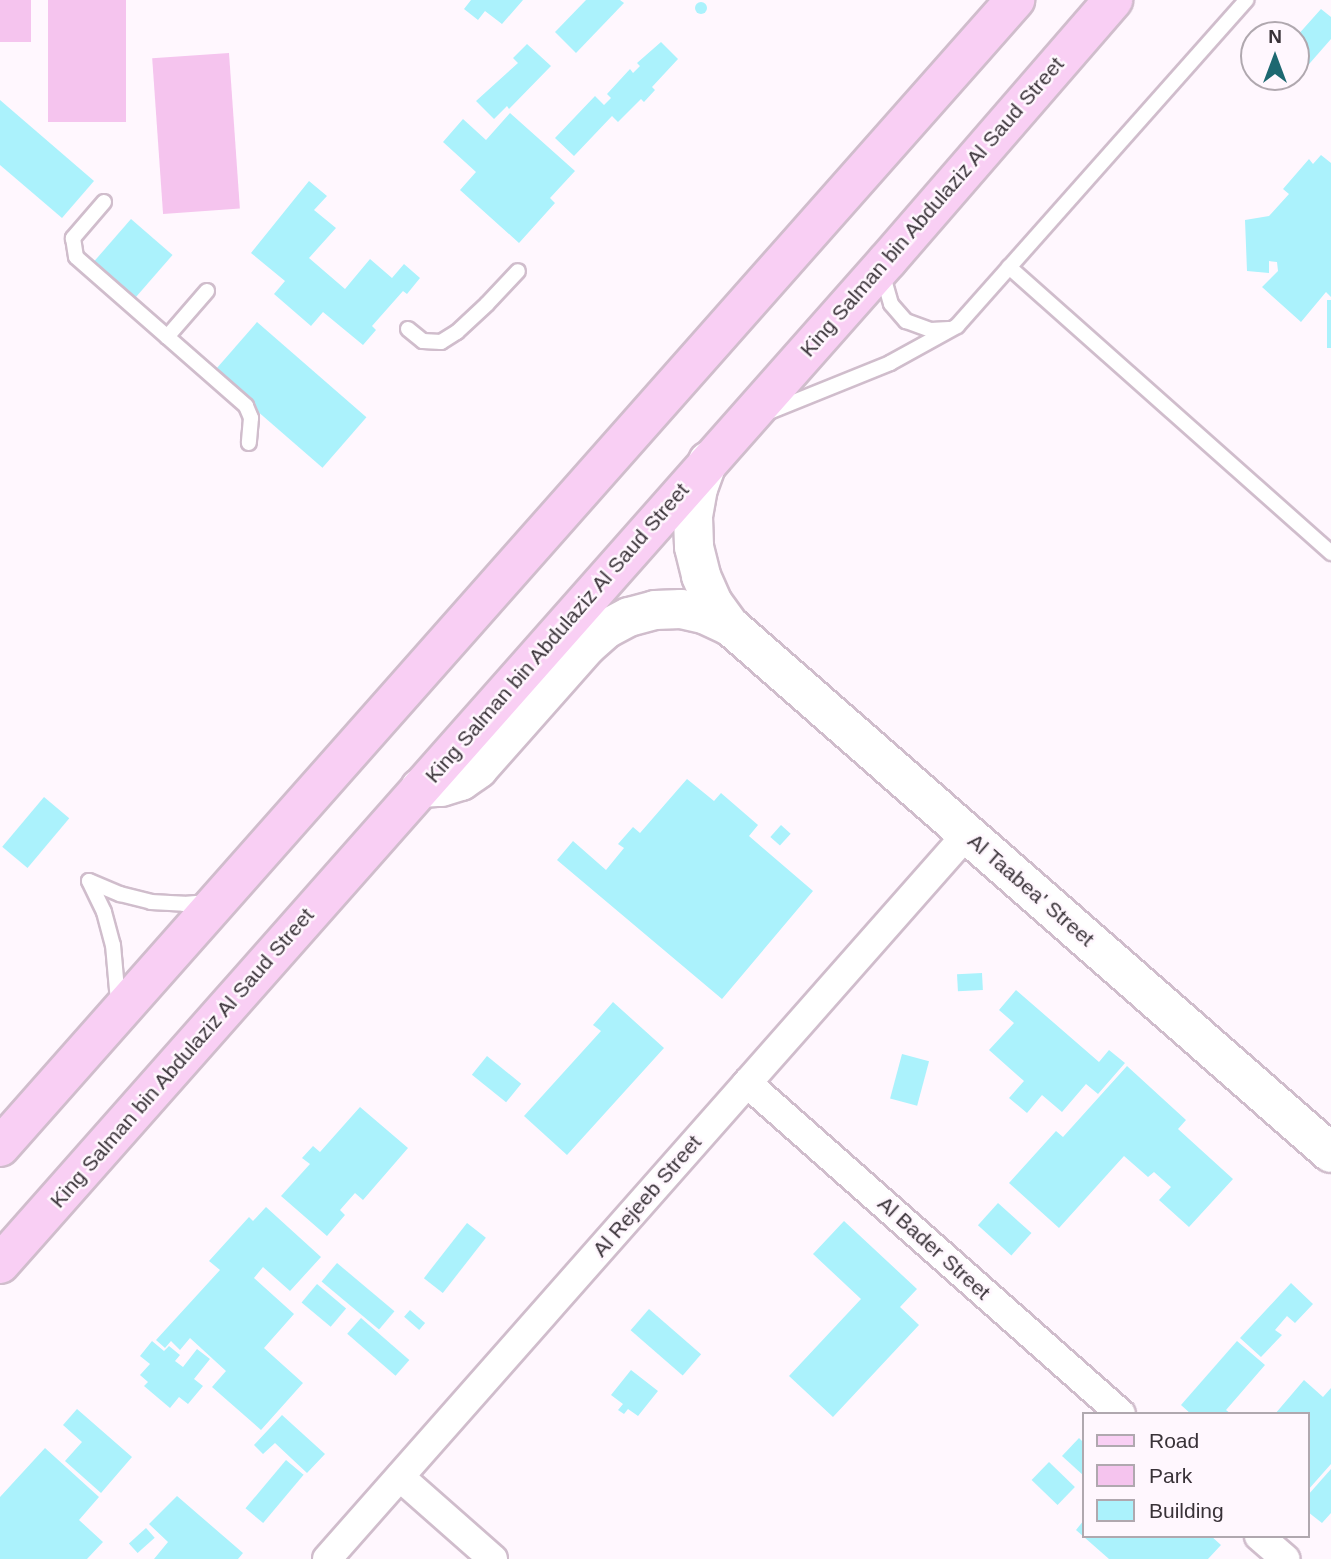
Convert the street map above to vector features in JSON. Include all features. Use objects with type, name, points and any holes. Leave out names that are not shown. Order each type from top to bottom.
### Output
[{"type":"main road","points":[[0,1147],[1015,0]]},
{"type":"main road","name":"King Salman bin Abdulaziz Al Saud Street","points":[[0,1264],[888,260],[1113,0]]},
{"type":"street","name":"Al Taabea' Street","points":[[708,461],[698,488],[693,517],[694,547],[709,594],[730,626],[1331,1153]]},
{"type":"street","name":"Al Taabea' Street","points":[[420,788],[441,787],[461,781],[478,769],[587,646],[606,629],[629,617],[655,610],[681,609],[706,615],[730,626]]},
{"type":"street","name":"Al Rejeeb Street","points":[[327,1559],[967,834]]},
{"type":"street","name":"Al Bader Street","points":[[747,1083],[1119,1412]]},
{"type":"street","points":[[400,1477],[493,1559]]},
{"type":"street","points":[[1261,1538],[1285,1559]]},
{"type":"lane","points":[[742,423],[890,363],[957,326],[1246,0]]},
{"type":"lane","points":[[104,202],[73,238],[76,257],[246,406],[251,418],[248,443]]},
{"type":"lane","points":[[888,260],[884,283],[891,304],[906,321],[931,330],[957,326]]},
{"type":"lane","points":[[1009,267],[1331,553]]},
{"type":"lane","points":[[408,329],[423,341],[441,342],[477,314],[518,271]]},
{"type":"lane","points":[[167,337],[207,291]]},
{"type":"lane","points":[[118,1012],[113,945],[104,912],[89,881],[120,894],[151,902],[184,904],[217,901]]},
{"type":"green space","points":[[0,0],[31,0],[31,42],[0,42]]},
{"type":"green space","points":[[48,0],[126,0],[126,122],[48,122]]},
{"type":"green space","points":[[229,53],[240,209],[163,214],[152,58]]},
{"type":"building","points":[[471,0],[523,0],[502,24],[485,11],[478,20],[464,9]]},
{"type":"building","points":[[586,0],[620,0],[624,3],[576,53],[555,32]]},
{"type":"building","points":[[696,3],[706,3],[706,13],[696,13]]},
{"type":"building","points":[[1321,9],[1331,17],[1331,39],[1310,63],[1310,21]]},
{"type":"building","points":[[661,42],[678,59],[652,87],[655,90],[644,102],[641,99],[618,122],[612,116],[574,156],[555,138],[595,96],[604,105],[611,98],[607,94],[630,69],[633,73],[640,66],[637,63]]},
{"type":"building","points":[[527,44],[551,66],[509,109],[507,106],[494,119],[476,101],[518,63],[513,58]]},
{"type":"building","points":[[0,100],[94,181],[62,218],[0,165]]},
{"type":"building","points":[[510,113],[575,171],[550,198],[555,203],[519,243],[460,190],[476,172],[443,142],[463,119],[486,140]]},
{"type":"building","points":[[1321,155],[1331,163],[1331,297],[1326,292],[1301,322],[1262,287],[1278,271],[1277,262],[1269,261],[1269,273],[1247,271],[1245,220],[1269,216],[1289,194],[1283,189],[1309,159],[1313,164]]},
{"type":"building","points":[[309,181],[327,196],[314,210],[336,228],[309,258],[345,289],[370,259],[392,278],[404,264],[420,278],[407,294],[403,291],[372,326],[376,330],[363,345],[323,312],[311,326],[274,294],[285,281],[251,253]]},
{"type":"building","points":[[131,219],[173,255],[135,298],[94,262]]},
{"type":"building","points":[[1327,300],[1331,300],[1331,348],[1327,348]]},
{"type":"building","points":[[257,322],[366,417],[322,468],[213,373]]},
{"type":"building","points":[[687,779],[714,801],[721,793],[758,825],[749,836],[813,891],[722,999],[557,860],[573,841],[606,870],[624,848],[618,844],[633,827],[640,833]]},
{"type":"building","points":[[44,797],[69,818],[27,868],[2,847]]},
{"type":"building","points":[[781,825],[791,834],[780,846],[770,837]]},
{"type":"building","points":[[982,973],[983,990],[958,991],[957,974]]},
{"type":"building","points":[[1016,990],[1099,1062],[1109,1050],[1125,1063],[1098,1094],[1086,1084],[1062,1112],[1042,1095],[1027,1113],[1009,1098],[1024,1081],[989,1050],[1014,1023],[999,1010]]},
{"type":"building","points":[[613,1002],[664,1048],[567,1155],[524,1116],[601,1031],[593,1025]]},
{"type":"building","points":[[902,1054],[929,1061],[917,1106],[890,1098]]},
{"type":"building","points":[[487,1056],[521,1084],[506,1102],[472,1075]]},
{"type":"building","points":[[1127,1066],[1186,1120],[1178,1129],[1233,1179],[1189,1227],[1159,1200],[1171,1187],[1154,1172],[1148,1177],[1124,1156],[1059,1228],[1009,1183],[1056,1131],[1063,1137]]},
{"type":"building","points":[[360,1107],[408,1148],[363,1200],[355,1193],[340,1210],[345,1215],[327,1236],[281,1196],[310,1164],[302,1158],[313,1146],[320,1152]]},
{"type":"building","points":[[998,1203],[1031,1233],[1011,1255],[978,1225]]},
{"type":"building","points":[[266,1207],[321,1257],[290,1291],[263,1267],[254,1278],[294,1314],[264,1348],[303,1383],[261,1430],[212,1387],[226,1371],[190,1338],[180,1350],[171,1341],[165,1348],[156,1340],[220,1270],[209,1261],[249,1217],[253,1221]]},
{"type":"building","points":[[844,1221],[917,1289],[900,1307],[919,1325],[833,1417],[789,1376],[861,1299],[813,1254]]},
{"type":"building","points":[[467,1223],[486,1238],[443,1293],[424,1278]]},
{"type":"building","points":[[337,1263],[394,1311],[379,1330],[322,1281]]},
{"type":"building","points":[[1291,1283],[1313,1304],[1295,1323],[1287,1316],[1275,1330],[1282,1335],[1261,1357],[1240,1338]]},
{"type":"building","points":[[317,1284],[346,1308],[331,1327],[302,1302]]},
{"type":"building","points":[[649,1309],[701,1354],[683,1375],[631,1330]]},
{"type":"building","points":[[410,1310],[425,1323],[419,1330],[404,1317]]},
{"type":"building","points":[[361,1318],[409,1360],[396,1376],[347,1334]]},
{"type":"building","points":[[152,1341],[164,1351],[169,1346],[180,1355],[175,1361],[183,1367],[197,1349],[210,1359],[194,1379],[203,1386],[188,1404],[179,1397],[170,1408],[144,1386],[148,1382],[140,1375],[150,1364],[140,1356]]},
{"type":"building","points":[[1237,1341],[1265,1365],[1226,1410],[1228,1412],[1189,1412],[1181,1405]]},
{"type":"building","points":[[631,1370],[658,1391],[638,1416],[628,1409],[624,1414],[618,1410],[623,1404],[611,1395]]},
{"type":"building","points":[[1304,1380],[1323,1397],[1331,1388],[1331,1464],[1310,1488],[1310,1412],[1277,1412]]},
{"type":"building","points":[[77,1409],[132,1457],[101,1493],[65,1461],[82,1442],[63,1425]]},
{"type":"building","points":[[282,1415],[325,1454],[307,1473],[275,1443],[263,1454],[254,1445]]},
{"type":"building","points":[[1079,1438],[1082,1441],[1082,1474],[1062,1456]]},
{"type":"building","points":[[45,1448],[99,1497],[79,1520],[103,1542],[87,1559],[0,1559],[0,1497]]},
{"type":"building","points":[[286,1460],[304,1475],[263,1523],[246,1508]]},
{"type":"building","points":[[1049,1462],[1075,1487],[1058,1505],[1032,1480]]},
{"type":"building","points":[[1331,1469],[1331,1513],[1322,1523],[1310,1514],[1310,1493]]},
{"type":"building","points":[[177,1496],[243,1553],[238,1559],[154,1559],[168,1542],[149,1524]]},
{"type":"building","points":[[1082,1522],[1082,1535],[1076,1530]]},
{"type":"building","points":[[146,1528],[155,1538],[138,1553],[129,1543]]},
{"type":"building","points":[[1085,1538],[1213,1538],[1221,1545],[1208,1559],[1109,1559]]}]
